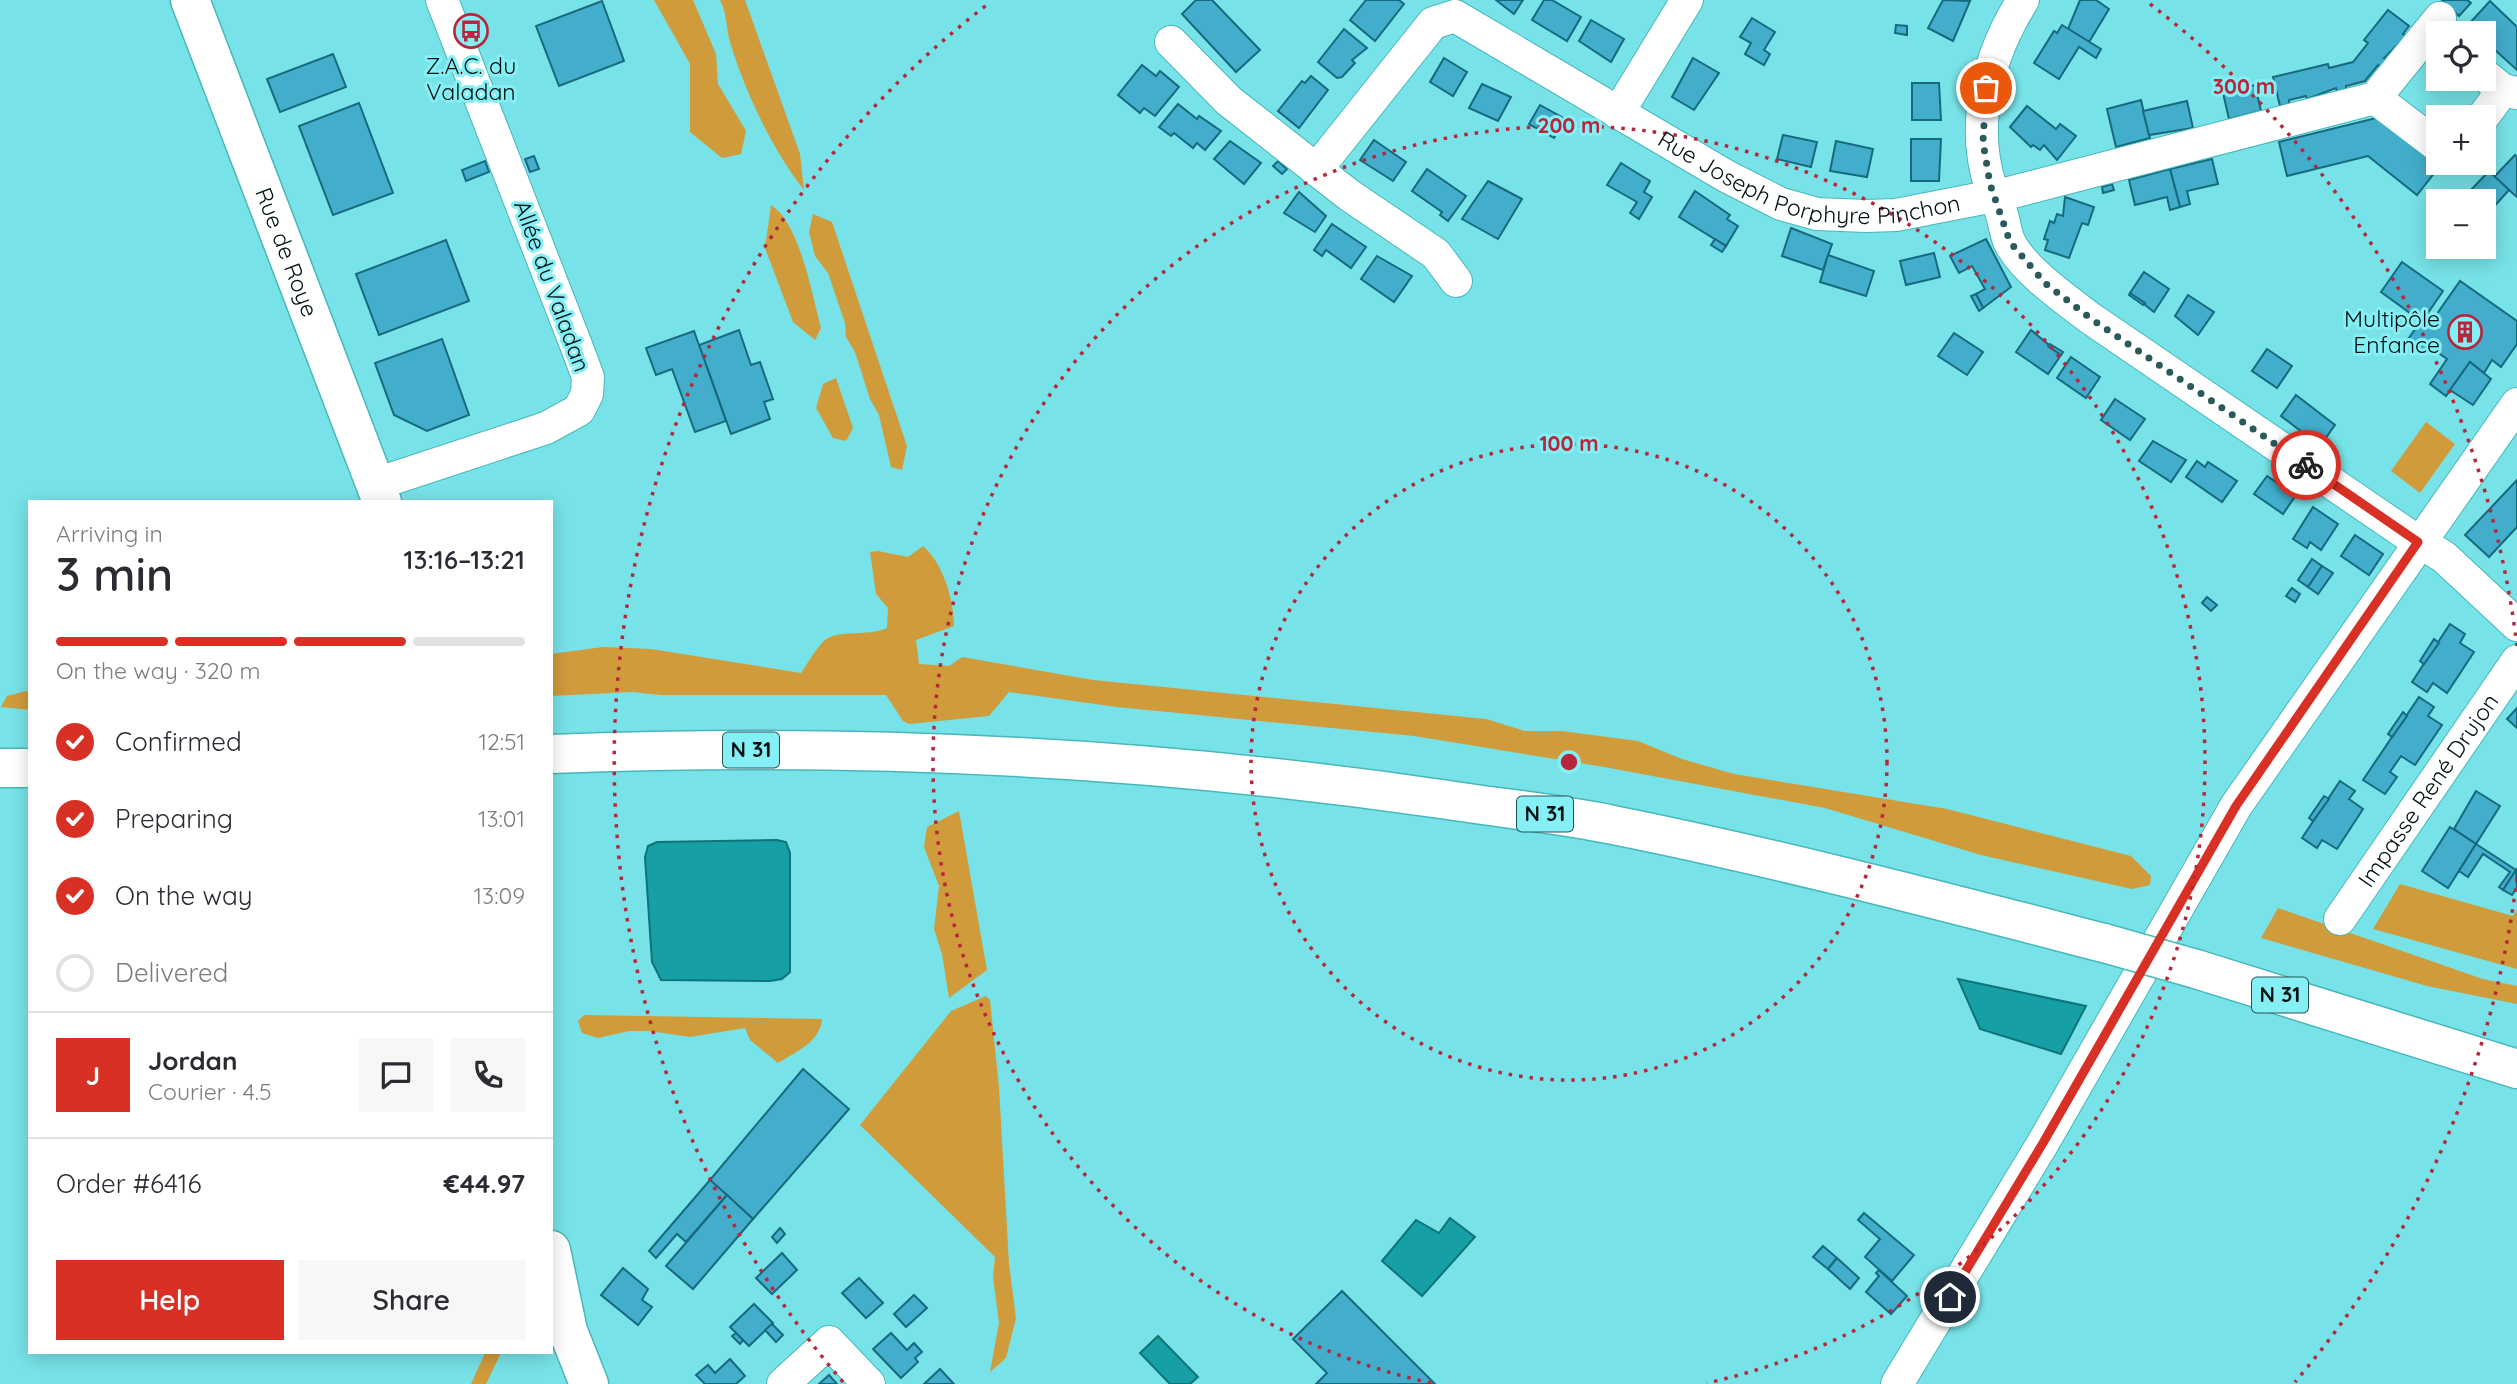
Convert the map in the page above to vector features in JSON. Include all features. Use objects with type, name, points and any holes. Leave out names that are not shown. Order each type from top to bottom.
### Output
[{"type":"main road","name":"Rue de Roye","points":[[190,0],[379,493]]},
{"type":"main road","name":"N 31","points":[[553,754],[811,749],[962,753],[1206,770],[1372,789],[1609,824],[1824,870],[2104,943],[2517,1069]]},
{"type":"main road","points":[[0,768],[28,768]]},
{"type":"main road","points":[[553,1260],[568,1331],[589,1384]]},
{"type":"street","name":"Allée du Valadan","points":[[379,493],[546,428],[579,410],[587,394],[588,377],[442,0]]},
{"type":"street","points":[[1618,113],[1687,0]]},
{"type":"street","points":[[2023,0],[2010,21],[1989,71],[1983,105],[1983,142],[1990,184],[2010,242],[2045,283],[2090,318],[2418,542],[2444,557],[2517,625]]},
{"type":"street","name":"Rue Joseph Porphyre Pinchon","points":[[1316,170],[1433,23],[1455,16],[1618,113],[1782,204],[1816,214],[1896,215],[1995,196],[2243,134],[2375,97]]},
{"type":"street","points":[[2426,137],[2375,97],[2435,17]]},
{"type":"street","points":[[1171,42],[1229,102],[1316,170],[1436,254],[1456,281]]},
{"type":"street","points":[[2492,105],[2505,87]]},
{"type":"street","points":[[1898,1384],[2043,1143],[2236,806],[2517,404]]},
{"type":"street","name":"Impasse René Drujon","points":[[2340,919],[2517,661]]},
{"type":"street","points":[[783,1384],[829,1342],[869,1384]]},
{"type":"shaded area","points":[[654,0],[693,0],[716,54],[718,84],[746,131],[741,154],[722,158],[690,132],[690,64]]},
{"type":"shaded area","points":[[720,0],[745,0],[800,154],[804,190],[770,138],[752,100],[730,42]]},
{"type":"shaded area","points":[[771,205],[790,227],[804,261],[821,328],[815,340],[793,322],[765,248]]},
{"type":"shaded area","points":[[813,214],[832,222],[907,446],[902,470],[891,467],[879,415],[870,399],[855,352],[846,337],[845,323],[828,273],[815,256],[809,232]]},
{"type":"shaded area","points":[[836,378],[853,428],[846,441],[833,438],[816,408],[823,384]]},
{"type":"shaded area","points":[[2426,422],[2455,444],[2420,493],[2391,471]]},
{"type":"shaded area","points":[[923,546],[930,553],[942,572],[952,605],[954,626],[916,640],[919,664],[949,666],[962,657],[1093,680],[1486,719],[1525,731],[1561,731],[1638,741],[1682,759],[1734,774],[1947,809],[2131,856],[2151,876],[2150,885],[2132,889],[1981,855],[1825,808],[1604,767],[1414,736],[1117,707],[1009,692],[989,716],[909,724],[903,721],[886,695],[661,695],[632,692],[553,696],[553,654],[603,647],[651,649],[801,673],[825,640],[838,635],[887,628],[888,608],[876,594],[870,552],[908,557]]},
{"type":"shaded area","points":[[28,691],[28,710],[1,707],[7,696]]},
{"type":"shaded area","points":[[959,811],[987,970],[949,998],[942,954],[934,929],[939,886],[924,847],[927,827]]},
{"type":"shaded area","points":[[2400,884],[2513,916],[2517,910],[2517,969],[2373,929]]},
{"type":"shaded area","points":[[2278,908],[2483,979],[2517,986],[2517,1004],[2427,986],[2261,938]]},
{"type":"shaded area","points":[[986,996],[990,1000],[999,1087],[1009,1264],[1016,1318],[1006,1358],[990,1372],[999,1323],[993,1277],[995,1257],[860,1125],[951,1011]]},
{"type":"shaded area","points":[[584,1015],[822,1019],[812,1040],[778,1063],[750,1040],[745,1028],[690,1037],[629,1031],[598,1038],[582,1033],[578,1021]]},
{"type":"shaded area","points":[[485,1354],[501,1354],[486,1384],[471,1384]]},
{"type":"water","points":[[657,842],[786,842],[790,853],[790,972],[782,979],[770,981],[661,980],[652,962],[645,857],[648,846]]},
{"type":"water","points":[[1958,979],[2086,1006],[2061,1054],[1980,1029]]},
{"type":"water","points":[[1450,1218],[1475,1237],[1422,1296],[1382,1261],[1416,1220],[1439,1233]]},
{"type":"water","points":[[1158,1336],[1198,1377],[1190,1384],[1170,1384],[1140,1353]]},
{"type":"building","points":[[1196,0],[1212,0],[1260,50],[1236,72],[1182,14]]},
{"type":"building","points":[[1366,0],[1399,0],[1404,4],[1375,41],[1350,20]]},
{"type":"building","points":[[1496,0],[1523,0],[1514,14]]},
{"type":"building","points":[[1544,0],[1552,0],[1581,17],[1567,41],[1532,20]]},
{"type":"building","points":[[1943,0],[1970,1],[1953,41],[1928,28]]},
{"type":"building","points":[[2080,0],[2096,0],[2109,9],[2089,42],[2068,29]]},
{"type":"building","points":[[2442,0],[2467,0],[2471,3],[2459,16]]},
{"type":"building","points":[[602,1],[624,61],[559,86],[536,26]]},
{"type":"building","points":[[2490,1],[2517,27],[2517,70],[2496,51],[2496,21],[2472,21]]},
{"type":"building","points":[[2388,10],[2409,26],[2403,34],[2406,36],[2384,58],[2387,60],[2381,68],[2378,65],[2365,81],[2346,86],[2346,89],[2337,92],[2336,88],[2307,99],[2306,96],[2289,100],[2289,104],[2280,106],[2273,77],[2328,64],[2329,68],[2353,62],[2368,43],[2364,40]]},
{"type":"building","points":[[1752,18],[1775,32],[1764,50],[1770,54],[1764,65],[1745,54],[1751,43],[1740,37]]},
{"type":"building","points":[[1591,20],[1624,39],[1611,62],[1579,41]]},
{"type":"building","points":[[1896,25],[1907,26],[1907,35],[1895,33]]},
{"type":"building","points":[[2062,25],[2101,49],[2096,58],[2079,47],[2059,79],[2034,63],[2054,31],[2057,33]]},
{"type":"building","points":[[1344,29],[1367,48],[1352,60],[1355,63],[1342,77],[1337,78],[1318,62]]},
{"type":"building","points":[[333,54],[346,87],[280,112],[267,79]]},
{"type":"building","points":[[1444,58],[1467,72],[1453,96],[1430,82]]},
{"type":"building","points":[[1693,58],[1719,73],[1694,110],[1672,97]]},
{"type":"building","points":[[1142,65],[1156,76],[1160,71],[1179,87],[1155,116],[1144,108],[1140,113],[1118,95]]},
{"type":"building","points":[[1311,76],[1328,90],[1299,128],[1278,111],[1302,81],[1305,83]]},
{"type":"building","points":[[1912,83],[1939,83],[1941,120],[1912,120]]},
{"type":"building","points":[[1482,84],[1511,97],[1498,121],[1469,108]]},
{"type":"building","points":[[2255,85],[2261,111],[2229,119],[2223,93]]},
{"type":"building","points":[[2141,100],[2150,138],[2116,147],[2107,109]]},
{"type":"building","points":[[2187,101],[2193,128],[2149,135],[2143,111]]},
{"type":"building","points":[[359,103],[393,193],[333,215],[299,126]]},
{"type":"building","points":[[1178,104],[1197,119],[1199,116],[1221,131],[1205,150],[1197,143],[1193,148],[1174,133],[1171,136],[1159,127]]},
{"type":"building","points":[[1540,105],[1565,119],[1554,138],[1529,124]]},
{"type":"building","points":[[2027,106],[2056,129],[2060,124],[2076,136],[2057,160],[2044,145],[2040,150],[2033,145],[2031,147],[2010,127]]},
{"type":"building","points":[[2376,118],[2426,157],[2426,175],[2433,175],[2417,195],[2368,156],[2287,176],[2279,142]]},
{"type":"building","points":[[1783,135],[1817,142],[1811,167],[1777,159]]},
{"type":"building","points":[[1911,139],[1941,139],[1939,181],[1911,181]]},
{"type":"building","points":[[1374,140],[1406,162],[1393,181],[1360,160]]},
{"type":"building","points":[[1230,141],[1261,163],[1244,184],[1214,159]]},
{"type":"building","points":[[1836,141],[1873,149],[1867,177],[1830,171]]},
{"type":"building","points":[[2515,155],[2517,157],[2517,197],[2494,177]]},
{"type":"building","points":[[534,156],[539,169],[530,172],[525,159]]},
{"type":"building","points":[[2212,159],[2218,184],[2187,191],[2190,204],[2180,207],[2170,169]]},
{"type":"building","points":[[485,161],[489,172],[466,181],[462,170]]},
{"type":"building","points":[[1278,161],[1287,169],[1282,174],[1273,166]]},
{"type":"building","points":[[1621,163],[1650,181],[1644,192],[1652,197],[1639,219],[1630,213],[1637,202],[1607,185]]},
{"type":"building","points":[[1427,169],[1466,196],[1448,221],[1440,215],[1442,212],[1412,191]]},
{"type":"building","points":[[2170,169],[2180,207],[2170,210],[2167,197],[2135,205],[2129,180]]},
{"type":"building","points":[[2485,175],[2493,175],[2509,190],[2496,204],[2496,189],[2472,189]]},
{"type":"building","points":[[1488,181],[1522,199],[1498,239],[1462,219]]},
{"type":"building","points":[[2112,184],[2114,190],[2103,193],[2102,187]]},
{"type":"building","points":[[1695,191],[1730,215],[1727,219],[1738,226],[1726,246],[1679,217]]},
{"type":"building","points":[[1299,192],[1326,216],[1315,232],[1284,213]]},
{"type":"building","points":[[2065,197],[2094,207],[2088,225],[2082,223],[2069,258],[2045,250],[2048,240],[2044,239],[2050,221],[2054,223],[2057,214],[2063,216]]},
{"type":"building","points":[[1332,224],[1366,247],[1351,268],[1326,250],[1322,256],[1314,250]]},
{"type":"building","points":[[1791,228],[1832,244],[1823,270],[1782,256]]},
{"type":"building","points":[[1715,239],[1726,246],[1722,252],[1711,245]]},
{"type":"building","points":[[1986,239],[2011,287],[1983,308],[1976,294],[1985,289],[1972,266],[1959,273],[1950,256]]},
{"type":"building","points":[[446,240],[469,301],[379,335],[356,274]]},
{"type":"building","points":[[1934,253],[1940,277],[1906,285],[1900,261]]},
{"type":"building","points":[[1828,255],[1874,271],[1866,296],[1820,282]]},
{"type":"building","points":[[1377,256],[1412,276],[1394,302],[1361,279]]},
{"type":"building","name":"Multipôle Enfance","points":[[2402,262],[2443,291],[2428,313],[2434,318],[2460,281],[2517,321],[2517,344],[2501,367],[2492,360],[2484,373],[2470,362],[2446,396],[2430,384],[2447,359],[2427,345],[2422,353],[2406,342],[2421,321],[2381,292]]},
{"type":"building","points":[[2144,272],[2169,289],[2154,312],[2130,293]]},
{"type":"building","points":[[2130,293],[2145,303],[2143,305],[2129,295]]},
{"type":"building","points":[[1976,294],[1983,308],[1979,311],[1971,296]]},
{"type":"building","points":[[2188,295],[2214,312],[2198,335],[2175,316]]},
{"type":"building","points":[[739,330],[751,365],[760,362],[773,399],[764,402],[770,419],[731,434],[699,345]]},
{"type":"building","points":[[2031,330],[2061,355],[2048,374],[2016,352]]},
{"type":"building","points":[[694,331],[726,421],[695,432],[672,369],[656,375],[646,348]]},
{"type":"building","points":[[1954,333],[1983,352],[1967,375],[1938,356]]},
{"type":"building","points":[[442,339],[469,415],[427,431],[394,415],[375,363]]},
{"type":"building","points":[[2050,344],[2063,352],[2061,355],[2048,346]]},
{"type":"building","points":[[2267,349],[2292,366],[2277,388],[2252,371]]},
{"type":"building","points":[[2071,357],[2100,377],[2086,398],[2057,378]]},
{"type":"building","points":[[2470,362],[2491,379],[2473,405],[2450,390]]},
{"type":"building","points":[[2296,395],[2335,425],[2320,446],[2281,416]]},
{"type":"building","points":[[2115,399],[2145,419],[2130,440],[2101,420]]},
{"type":"building","points":[[2153,441],[2186,460],[2171,482],[2139,461]]},
{"type":"building","points":[[2197,461],[2205,467],[2208,462],[2237,481],[2222,502],[2186,477]]},
{"type":"building","points":[[2267,476],[2296,495],[2283,514],[2254,494]]},
{"type":"building","points":[[2517,480],[2517,527],[2489,557],[2465,535]]},
{"type":"building","points":[[2313,507],[2338,524],[2321,550],[2310,542],[2307,548],[2293,539]]},
{"type":"building","points":[[2355,535],[2383,554],[2369,575],[2341,556]]},
{"type":"building","points":[[2312,559],[2322,566],[2308,587],[2298,580]]},
{"type":"building","points":[[2322,566],[2333,573],[2318,594],[2308,587]]},
{"type":"building","points":[[2292,588],[2300,594],[2295,602],[2286,596]]},
{"type":"building","points":[[2207,597],[2217,605],[2211,611],[2202,603]]},
{"type":"building","points":[[2450,624],[2465,634],[2460,643],[2474,652],[2447,693],[2433,683],[2427,692],[2412,682]]},
{"type":"building","points":[[2434,639],[2439,643],[2424,664],[2420,661]]},
{"type":"building","points":[[2419,697],[2434,707],[2428,716],[2442,725],[2415,765],[2401,756],[2390,772],[2397,777],[2385,794],[2363,780]]},
{"type":"building","points":[[2517,708],[2517,728],[2507,719]]},
{"type":"building","points":[[2403,712],[2407,716],[2392,737],[2388,734]]},
{"type":"building","points":[[2340,781],[2355,791],[2349,799],[2363,809],[2337,849],[2322,840],[2317,848],[2302,838]]},
{"type":"building","points":[[2476,791],[2500,806],[2476,844],[2454,829]]},
{"type":"building","points":[[2324,796],[2329,799],[2313,821],[2309,818]]},
{"type":"building","points":[[2450,827],[2476,844],[2448,888],[2422,871]]},
{"type":"building","points":[[2476,844],[2516,870],[2503,890],[2499,887],[2510,872],[2483,854],[2468,877],[2459,871]]},
{"type":"building","points":[[2516,870],[2517,888],[2512,895],[2503,890]]},
{"type":"building","points":[[803,1069],[849,1109],[753,1219],[710,1180]]},
{"type":"building","points":[[710,1180],[727,1195],[686,1242],[677,1234],[656,1258],[649,1251]]},
{"type":"building","points":[[727,1195],[753,1219],[693,1289],[666,1266]]},
{"type":"building","points":[[1864,1213],[1914,1255],[1892,1281],[1865,1257],[1880,1239],[1858,1220]]},
{"type":"building","points":[[780,1228],[785,1234],[777,1243],[772,1237]]},
{"type":"building","points":[[1823,1246],[1837,1258],[1828,1269],[1813,1257]]},
{"type":"building","points":[[782,1253],[797,1270],[772,1294],[756,1278]]},
{"type":"building","points":[[1837,1258],[1859,1278],[1850,1289],[1828,1269]]},
{"type":"building","points":[[623,1268],[648,1289],[642,1300],[652,1307],[638,1325],[601,1295]]},
{"type":"building","points":[[1879,1270],[1907,1296],[1891,1314],[1866,1292],[1879,1276],[1876,1273]]},
{"type":"building","points":[[859,1278],[883,1303],[866,1318],[842,1293]]},
{"type":"building","points":[[1342,1291],[1435,1384],[1316,1384],[1327,1373],[1293,1339]]},
{"type":"building","points":[[914,1295],[927,1308],[906,1327],[894,1314]]},
{"type":"building","points":[[754,1304],[773,1323],[749,1346],[730,1327]]},
{"type":"building","points":[[772,1324],[783,1335],[776,1342],[765,1330]]},
{"type":"building","points":[[736,1333],[743,1340],[740,1344],[732,1336]]},
{"type":"building","points":[[891,1333],[907,1350],[914,1343],[922,1352],[915,1358],[918,1362],[901,1378],[873,1349]]},
{"type":"building","points":[[730,1359],[745,1376],[736,1384],[705,1384],[696,1375],[708,1365],[715,1373]]},
{"type":"building","points":[[940,1369],[954,1384],[924,1384]]},
{"type":"building","points":[[829,1375],[837,1384],[819,1384]]},
{"type":"way so far","points":[[1986,88],[1983,142],[1990,184],[2010,242],[2045,283],[2090,318],[2306,465]]},
{"type":"place","name":"Z.A.C. du Valadan","points":[[471,31]]},
{"type":"place","name":"Multipôle Enfance","points":[[2465,332]]},
{"type":"route","points":[[1950,1297],[2043,1143],[2236,806],[2418,542],[2306,465]]}]
